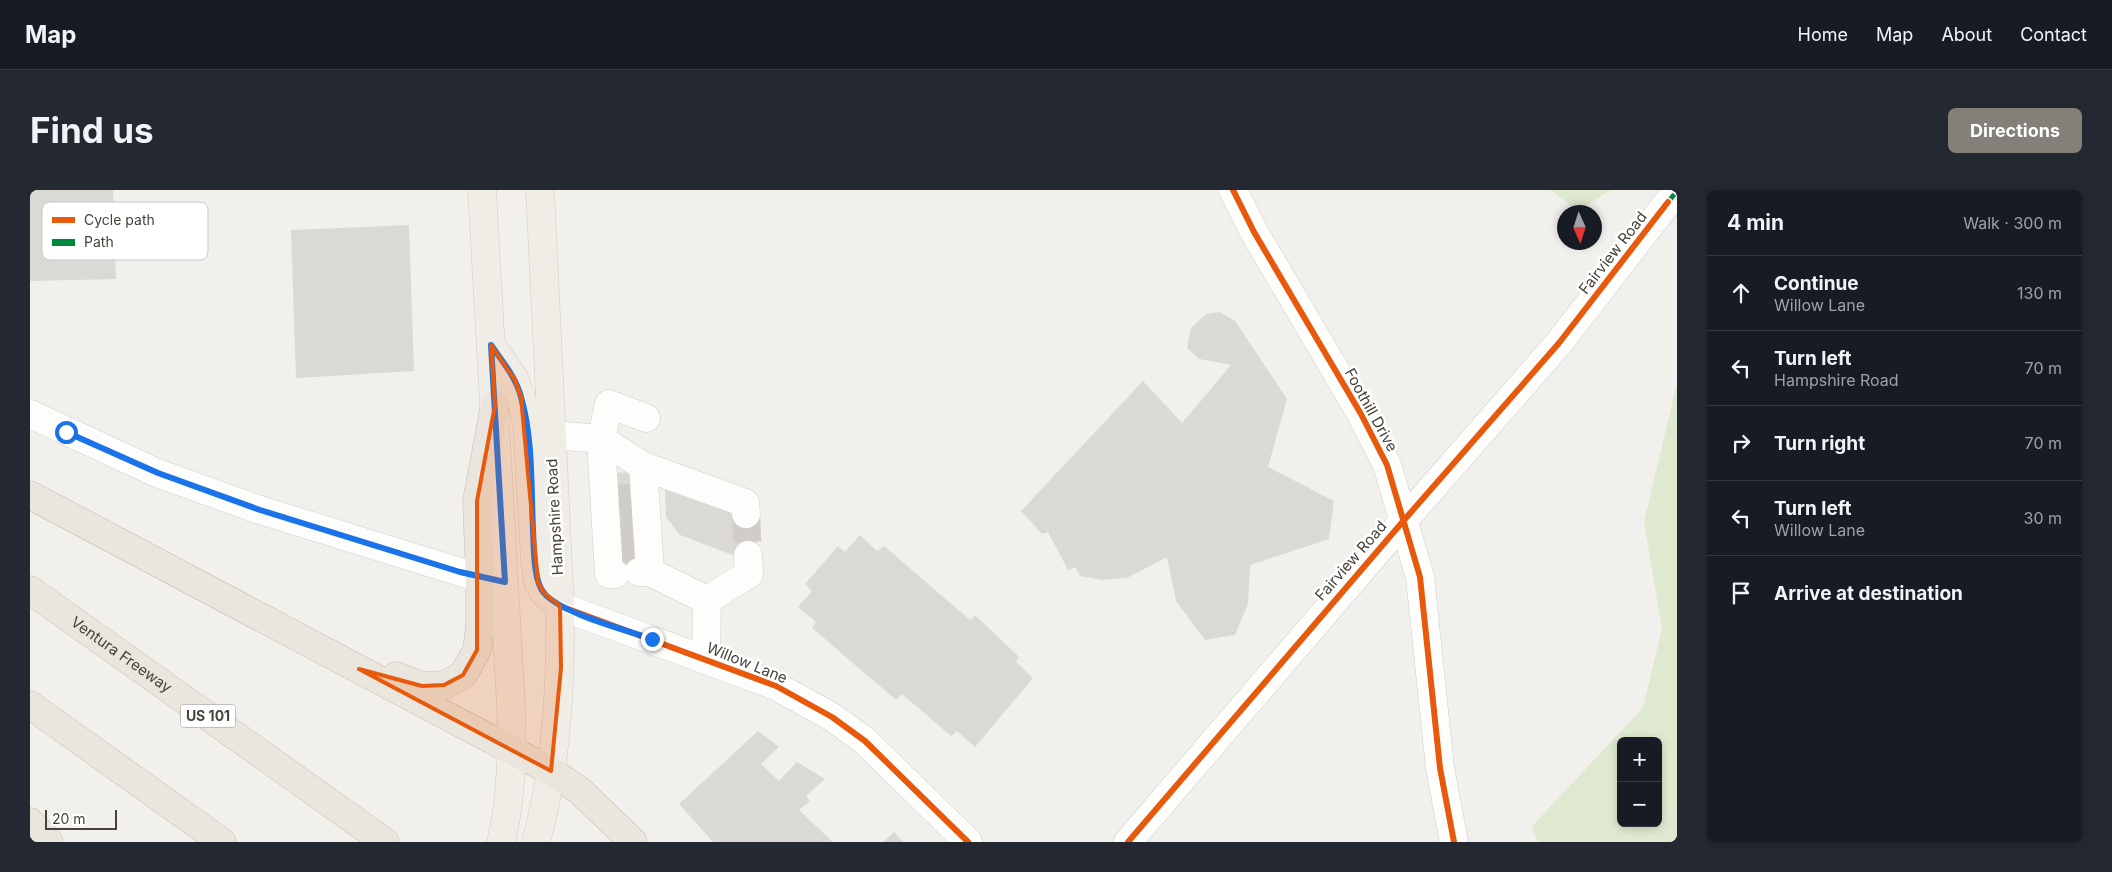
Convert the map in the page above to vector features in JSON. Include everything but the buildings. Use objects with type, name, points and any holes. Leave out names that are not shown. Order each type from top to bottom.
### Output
[{"type":"highway","points":[[359,669],[392,675],[422,686],[444,684],[463,676],[477,650],[480,626],[492,580],[477,501],[495,405]]},
{"type":"highway","points":[[30,494],[551,771],[580,791],[632,842]]},
{"type":"highway","name":"Ventura Freeway","points":[[30,590],[385,842]]},
{"type":"highway","points":[[30,705],[222,842]]},
{"type":"highway","points":[[30,822],[49,842]]},
{"type":"main road","points":[[482,190],[495,405]]},
{"type":"main road","points":[[523,190],[544,274]]},
{"type":"main road","name":"Hampshire Road","points":[[536,842],[551,771],[561,668],[560,606],[540,190]]},
{"type":"main road","points":[[491,345],[515,380],[521,397],[527,424],[538,582],[544,593],[560,606]]},
{"type":"main road","points":[[492,580],[512,751],[510,790],[501,842]]},
{"type":"street","name":"Foothill Drive","points":[[1232,190],[1254,232],[1361,414],[1387,465],[1420,577],[1440,768],[1454,842]]},
{"type":"street","name":"Fairview Road","points":[[1128,842],[1404,518],[1558,343],[1668,202]]},
{"type":"street","points":[[646,418],[609,404],[601,439],[627,534],[707,600]]},
{"type":"street","points":[[30,414],[66,432],[167,476],[260,510],[492,580]]},
{"type":"street","points":[[552,435],[601,439],[643,466],[745,503],[746,514]]},
{"type":"street","points":[[627,534],[643,466]]},
{"type":"street","points":[[707,600],[748,574],[748,554]]},
{"type":"street","points":[[706,660],[707,600]]},
{"type":"street","name":"Willow Lane","points":[[560,606],[776,686],[832,717],[865,741],[968,842]]},
{"type":"highlighted area","points":[[491,345],[515,380],[521,397],[538,582],[544,593],[560,606],[561,668],[551,771],[359,669],[422,686],[444,685],[463,675],[477,650],[477,501],[495,405]]},
{"type":"green space","points":[[1550,190],[1611,190],[1587,205],[1570,205]]},
{"type":"green space","points":[[1677,383],[1677,842],[1538,842],[1532,826],[1643,708],[1662,629],[1644,522]]},
{"type":"tunnel","points":[[612,499],[635,498]]},
{"type":"tunnel","points":[[746,514],[748,555]]},
{"type":"tunnel","points":[[613,526],[636,524]]},
{"type":"tunnel","points":[[614,550],[638,549]]},
{"type":"marked path","points":[[1668,202],[1677,191]]},
{"type":"cycle path","points":[[1233,190],[1254,232],[1361,414],[1387,465],[1420,577],[1440,768],[1454,842]]},
{"type":"cycle path","points":[[1128,842],[1405,519],[1559,343],[1668,202]]},
{"type":"cycle path","points":[[560,606],[776,686],[832,717],[865,741],[968,842]]},
{"type":"route","points":[[66,432],[158,473],[260,510],[480,578],[505,582],[491,345],[515,380],[527,424],[535,560],[538,582],[544,593],[560,606],[652,639]]}]
